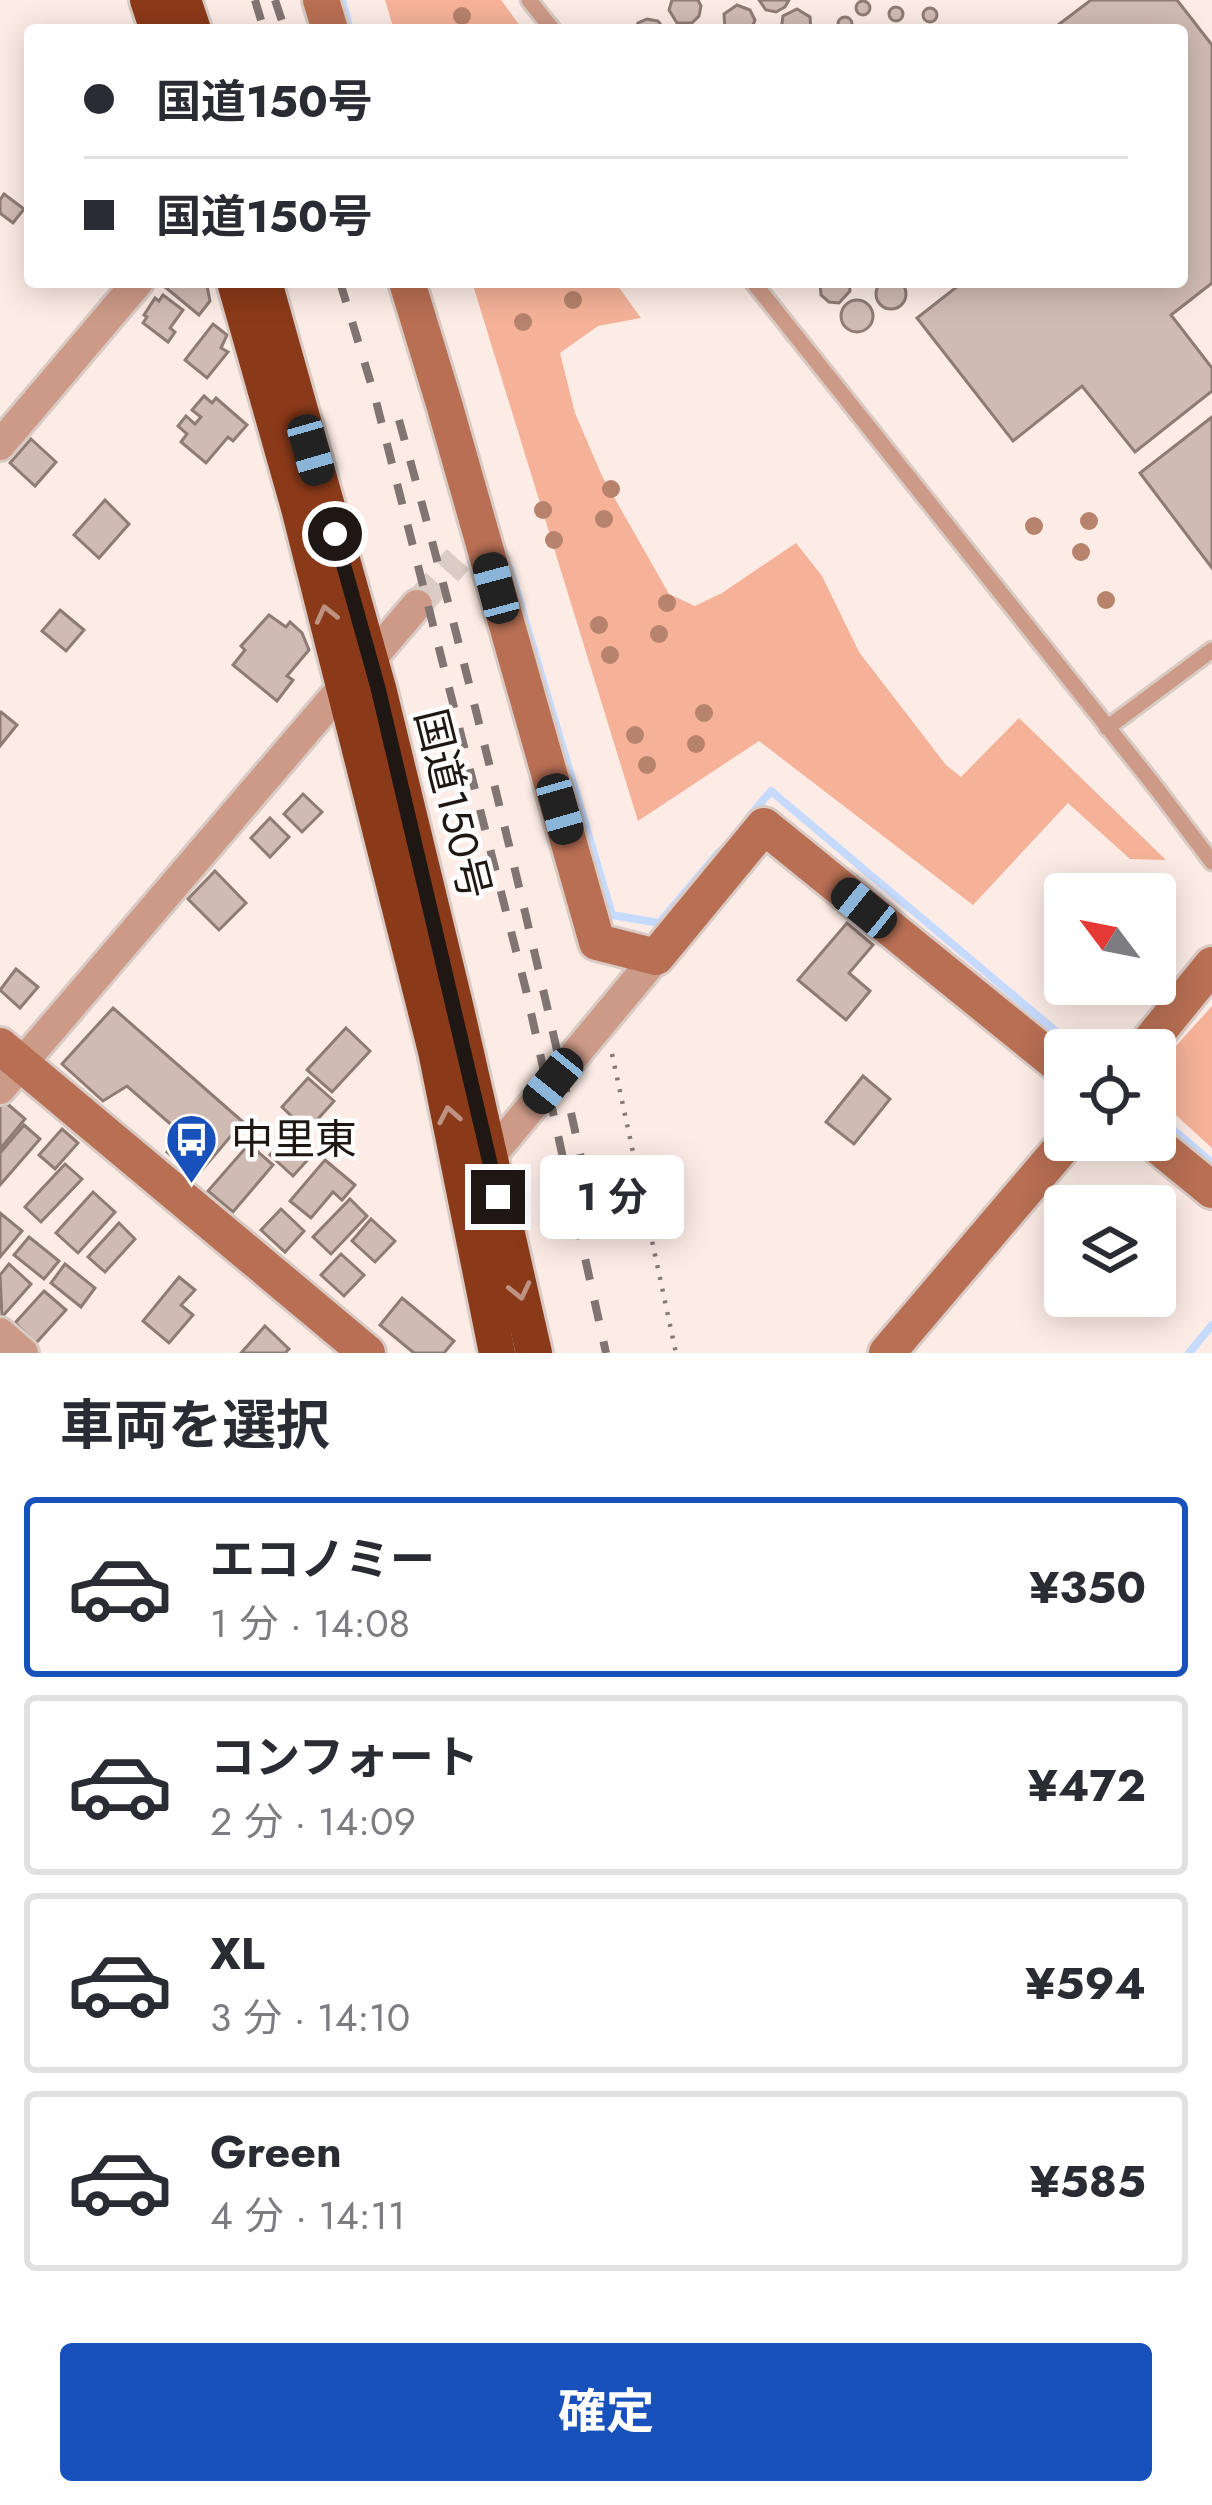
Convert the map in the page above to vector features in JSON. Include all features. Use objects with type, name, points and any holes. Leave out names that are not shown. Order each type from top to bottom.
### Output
[{"type":"highway","name":"国道150号","points":[[237,288],[299,508],[436,1051],[497,1353]]},
{"type":"highway","name":"国道150号","points":[[266,288],[370,660],[534,1353]]},
{"type":"street","points":[[0,445],[133,288]]},
{"type":"street","points":[[408,288],[471,551],[597,942],[656,957]]},
{"type":"street","points":[[370,660],[417,605]]},
{"type":"street","points":[[344,686],[7,1066],[346,1346]]},
{"type":"street","points":[[489,1158],[764,826],[1044,1053]]},
{"type":"street","points":[[1160,1029],[1212,965]]},
{"type":"street","points":[[1176,1160],[1212,1190]]},
{"type":"street","points":[[887,1353],[1050,1161]]},
{"type":"street","points":[[0,1334],[23,1353]]},
{"type":"lane","points":[[529,0],[548,24]]},
{"type":"lane","points":[[758,288],[1212,862]]},
{"type":"lane","points":[[1108,728],[1212,650]]},
{"type":"path","points":[[604,1019],[676,1353]]},
{"type":"shaded area","points":[[385,0],[501,0],[519,24],[392,24]]},
{"type":"shaded area","points":[[474,288],[619,288],[641,318],[598,326],[560,353],[575,413],[602,476],[669,594],[695,606],[796,543],[822,576],[859,652],[946,765],[961,777],[1019,718],[1166,860],[1130,859],[1068,803],[973,905],[759,741],[638,821]]},
{"type":"shaded area","points":[[1212,1006],[1212,1148],[1176,1115],[1176,1046]]},
{"type":"building","points":[[672,0],[698,0],[699,16],[692,23],[677,23],[669,10]]},
{"type":"building","points":[[759,0],[789,0],[776,12],[766,10]]},
{"type":"building","points":[[1091,0],[1177,0],[1212,45],[1212,283],[1171,315],[1212,368],[1212,391],[1135,452],[1082,386],[1013,441],[917,318],[955,288],[1188,288],[1188,24],[1059,24]]},
{"type":"building","points":[[863,1],[870,8],[863,15],[856,8]]},
{"type":"building","points":[[737,5],[750,10],[755,20],[753,24],[725,24],[724,14]]},
{"type":"building","points":[[896,7],[903,14],[896,21],[889,14]]},
{"type":"building","points":[[930,8],[937,15],[930,22],[923,15]]},
{"type":"building","points":[[797,9],[810,17],[811,24],[782,24],[783,16]]},
{"type":"building","points":[[4,194],[24,209],[13,223],[0,213]]},
{"type":"building","points":[[166,288],[207,288],[210,301],[199,315]]},
{"type":"building","points":[[820,288],[850,288],[839,303],[821,295]]},
{"type":"building","points":[[877,288],[905,288],[905,300],[897,308],[885,308],[877,300]]},
{"type":"building","points":[[163,295],[183,310],[170,328],[175,332],[168,342],[143,323],[155,298],[159,301]]},
{"type":"building","points":[[857,300],[868,305],[873,316],[868,327],[857,332],[846,327],[841,316],[846,305]]},
{"type":"building","points":[[213,324],[227,335],[221,348],[228,352],[207,378],[185,360]]},
{"type":"building","points":[[204,396],[212,403],[216,398],[247,425],[233,441],[228,437],[206,463],[181,442],[187,434],[178,426],[186,416],[195,424],[201,417],[192,410]]},
{"type":"building","points":[[1212,417],[1212,568],[1140,473]]},
{"type":"building","points":[[31,439],[56,462],[35,486],[10,463]]},
{"type":"building","points":[[105,500],[129,524],[99,558],[74,535]]},
{"type":"building","points":[[60,610],[84,630],[66,651],[42,631]]},
{"type":"building","points":[[269,615],[286,627],[290,622],[302,633],[309,650],[287,676],[293,680],[277,701],[233,665],[245,650],[241,646]]},
{"type":"building","points":[[0,713],[17,725],[0,746]]},
{"type":"building","points":[[303,794],[322,812],[302,832],[284,814]]},
{"type":"building","points":[[270,818],[289,837],[270,857],[251,838]]},
{"type":"building","points":[[215,871],[246,903],[219,930],[188,899]]},
{"type":"building","points":[[847,923],[873,945],[849,973],[870,991],[846,1020],[798,980]]},
{"type":"building","points":[[16,969],[38,987],[20,1008],[0,990]]},
{"type":"building","points":[[113,1008],[243,1122],[196,1177],[167,1152],[182,1134],[127,1086],[103,1101],[62,1064]]},
{"type":"building","points":[[346,1028],[370,1051],[332,1092],[307,1070]]},
{"type":"building","points":[[863,1076],[890,1099],[854,1144],[826,1122]]},
{"type":"building","points":[[308,1078],[334,1101],[307,1131],[282,1107]]},
{"type":"building","points":[[4,1101],[25,1119],[0,1149],[0,1106]]},
{"type":"building","points":[[24,1125],[40,1139],[0,1185],[0,1153]]},
{"type":"building","points":[[62,1129],[78,1143],[55,1169],[39,1155]]},
{"type":"building","points":[[290,1133],[313,1154],[293,1176],[270,1155]]},
{"type":"building","points":[[249,1144],[273,1165],[233,1212],[208,1191]]},
{"type":"building","points":[[325,1160],[355,1185],[342,1200],[333,1192],[311,1218],[290,1201]]},
{"type":"building","points":[[65,1164],[82,1179],[41,1222],[25,1207]]},
{"type":"building","points":[[93,1192],[115,1212],[78,1253],[56,1233]]},
{"type":"building","points":[[350,1199],[367,1216],[331,1254],[313,1237]]},
{"type":"building","points":[[281,1209],[304,1231],[285,1252],[261,1230]]},
{"type":"building","points":[[0,1213],[22,1231],[0,1257]]},
{"type":"building","points":[[371,1219],[395,1241],[375,1262],[352,1241]]},
{"type":"building","points":[[119,1223],[135,1239],[105,1272],[88,1257]]},
{"type":"building","points":[[29,1237],[59,1261],[44,1279],[14,1255]]},
{"type":"building","points":[[341,1254],[364,1275],[344,1296],[321,1275]]},
{"type":"building","points":[[9,1264],[31,1284],[2,1317],[0,1275]]},
{"type":"building","points":[[65,1264],[95,1288],[81,1307],[51,1283]]},
{"type":"building","points":[[179,1277],[195,1290],[181,1305],[193,1315],[169,1343],[143,1321]]},
{"type":"building","points":[[44,1291],[66,1310],[36,1343],[15,1323]]},
{"type":"building","points":[[402,1298],[454,1341],[444,1353],[414,1353],[380,1325]]},
{"type":"building","points":[[265,1326],[289,1349],[285,1353],[241,1353]]},
{"type":"waterway","points":[[342,0],[348,24]]},
{"type":"waterway","points":[[510,569],[612,915],[659,923],[719,852]]},
{"type":"waterway","points":[[748,818],[771,791],[1053,1029]]},
{"type":"waterway","points":[[1176,1132],[1212,1163]]},
{"type":"waterway","points":[[1189,1353],[1212,1325]]},
{"type":"tunnel","points":[[417,605],[458,559]]},
{"type":"railway","points":[[255,0],[262,24]]},
{"type":"railway","points":[[275,0],[283,24]]},
{"type":"railway","points":[[342,288],[375,397],[526,990],[606,1353]]},
{"type":"railway","points":[[399,420],[504,826],[598,1236]]},
{"type":"place","name":"中里東","points":[[192,1185]]},
{"type":"route","points":[[335,534],[378,688],[498,1197]]}]
